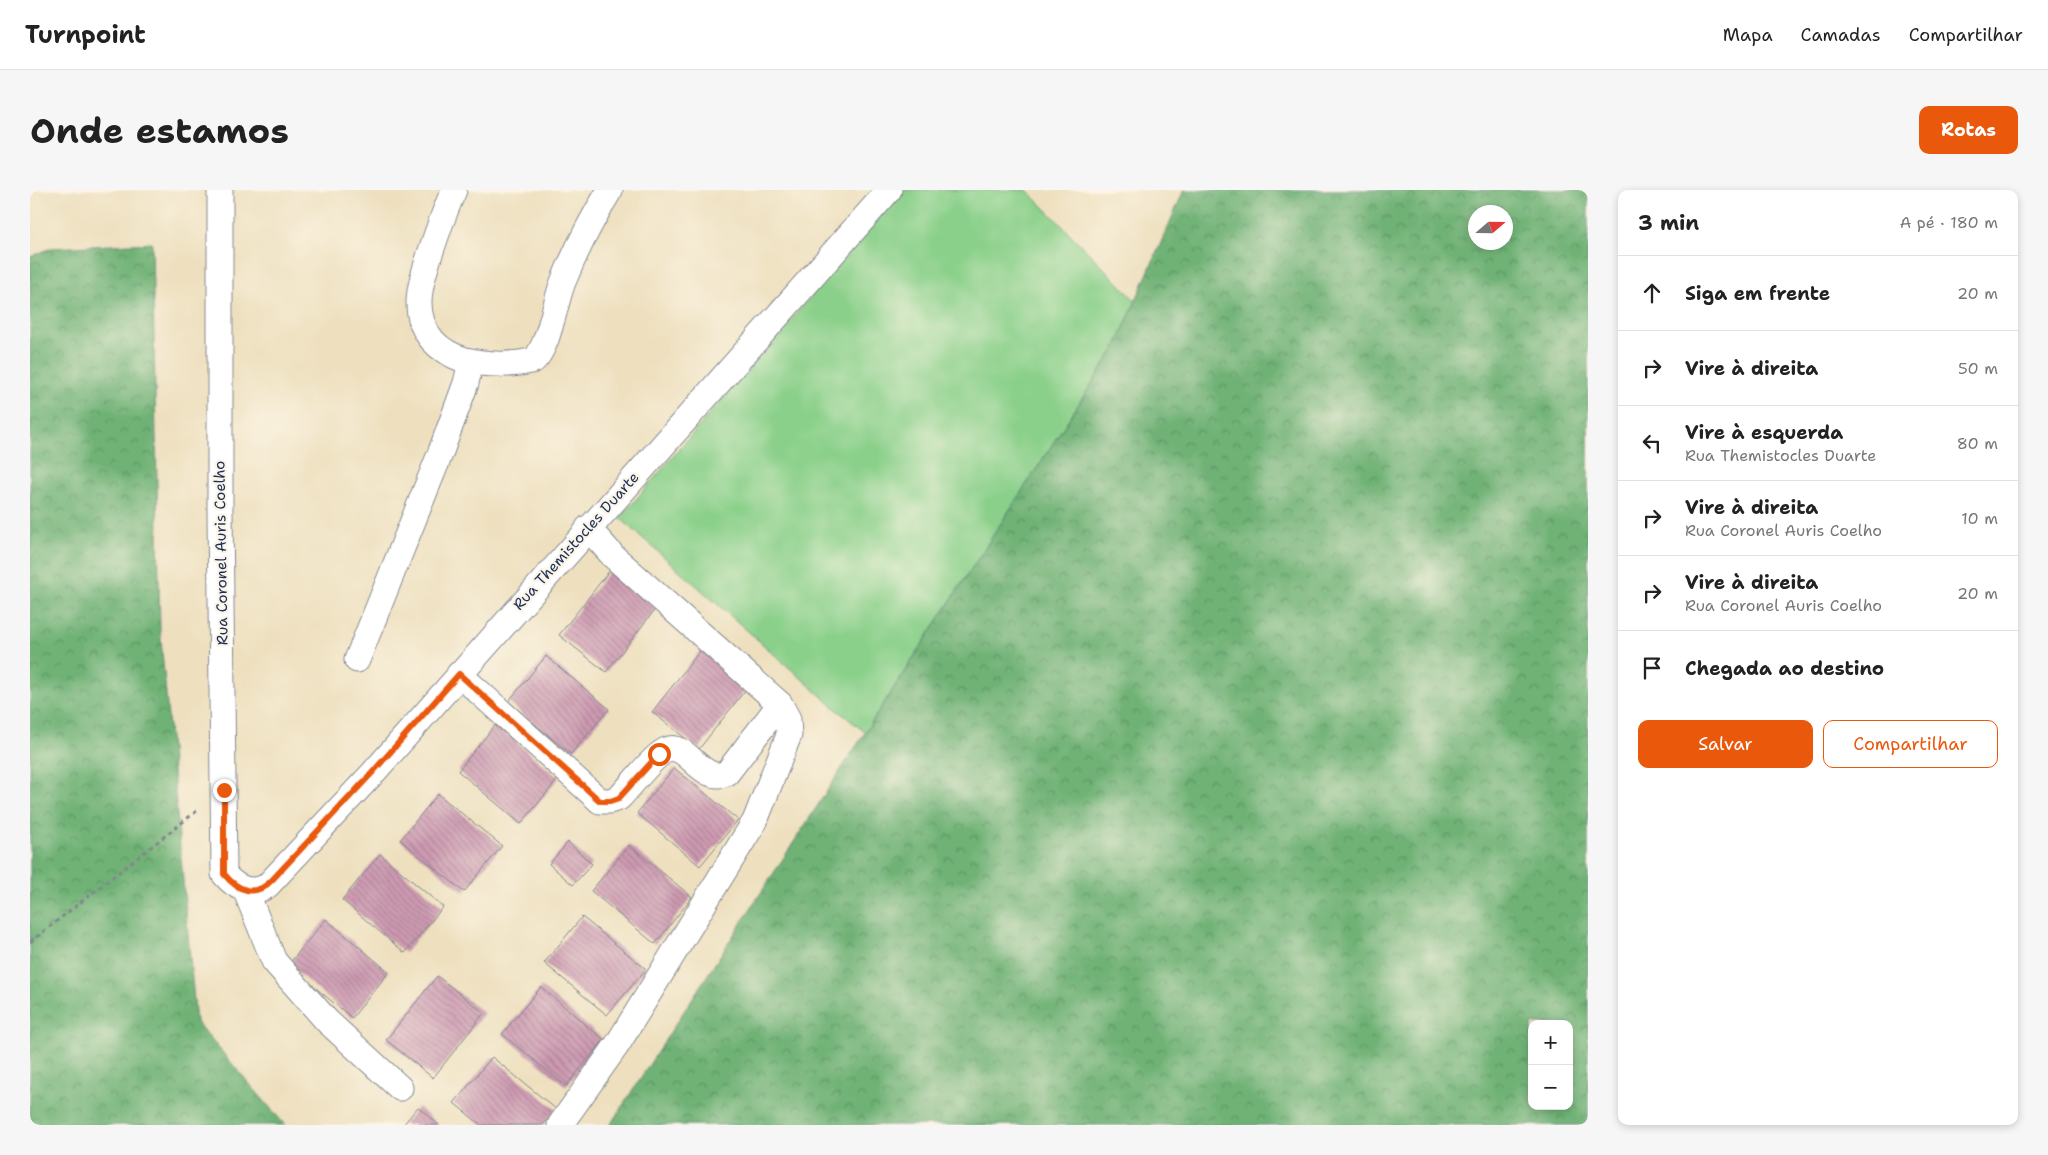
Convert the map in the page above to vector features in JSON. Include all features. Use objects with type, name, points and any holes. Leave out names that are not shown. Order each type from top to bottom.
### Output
[{"type":"street","name":"Rua Coronel Auris Coelho","points":[[220,190],[220,511],[224,874],[234,885],[252,890]]},
{"type":"street","points":[[454,190],[444,212],[419,288],[418,313],[423,326],[440,348],[451,355],[471,361],[515,363],[534,360],[539,355],[563,283],[581,243],[610,190]]},
{"type":"street","name":"Rua Themistocles Duarte","points":[[252,890],[272,880],[366,780],[465,680],[588,528],[889,190]]},
{"type":"street","points":[[356,660],[440,454],[466,383],[471,361]]},
{"type":"street","points":[[560,1125],[617,1045],[754,821],[789,735],[788,719],[780,704],[614,557],[588,528]]},
{"type":"street","points":[[465,680],[600,801],[610,801],[619,798],[659,754],[668,749],[678,750],[713,776],[727,773],[780,704]]},
{"type":"street","points":[[252,890],[274,962],[327,1021],[400,1088]]},
{"type":"path","points":[[30,942],[224,790]]},
{"type":"green space","points":[[903,190],[1027,190],[1136,301],[1115,348],[865,732],[836,709],[620,518]]},
{"type":"green space","points":[[1184,190],[1588,190],[1588,1125],[610,1125],[1115,348]]},
{"type":"green space","points":[[152,243],[160,629],[196,1022],[285,1125],[30,1125],[30,257],[51,248]]},
{"type":"building","points":[[610,570],[657,607],[606,672],[559,635]]},
{"type":"building","points":[[703,647],[750,684],[699,749],[652,712]]},
{"type":"building","points":[[546,656],[609,709],[571,754],[508,702]]},
{"type":"building","points":[[495,725],[559,778],[521,824],[458,771]]},
{"type":"building","points":[[674,768],[738,820],[700,866],[637,813]]},
{"type":"building","points":[[438,794],[502,846],[464,892],[400,840]]},
{"type":"building","points":[[568,842],[592,864],[573,885],[549,864]]},
{"type":"building","points":[[629,845],[692,897],[655,944],[591,891]]},
{"type":"building","points":[[380,854],[443,907],[405,953],[342,900]]},
{"type":"building","points":[[582,917],[646,969],[607,1015],[544,963]]},
{"type":"building","points":[[326,919],[389,972],[352,1018],[288,965]]},
{"type":"building","points":[[437,976],[484,1013],[433,1078],[386,1040]]},
{"type":"building","points":[[541,987],[604,1040],[566,1086],[502,1034]]},
{"type":"building","points":[[492,1057],[556,1109],[543,1125],[481,1125],[454,1103]]},
{"type":"building","points":[[418,1107],[439,1125],[403,1125]]},
{"type":"route","points":[[224,790],[224,874],[238,888],[253,891],[267,886],[372,773],[459,674],[600,801],[610,801],[619,798],[659,754]]}]
